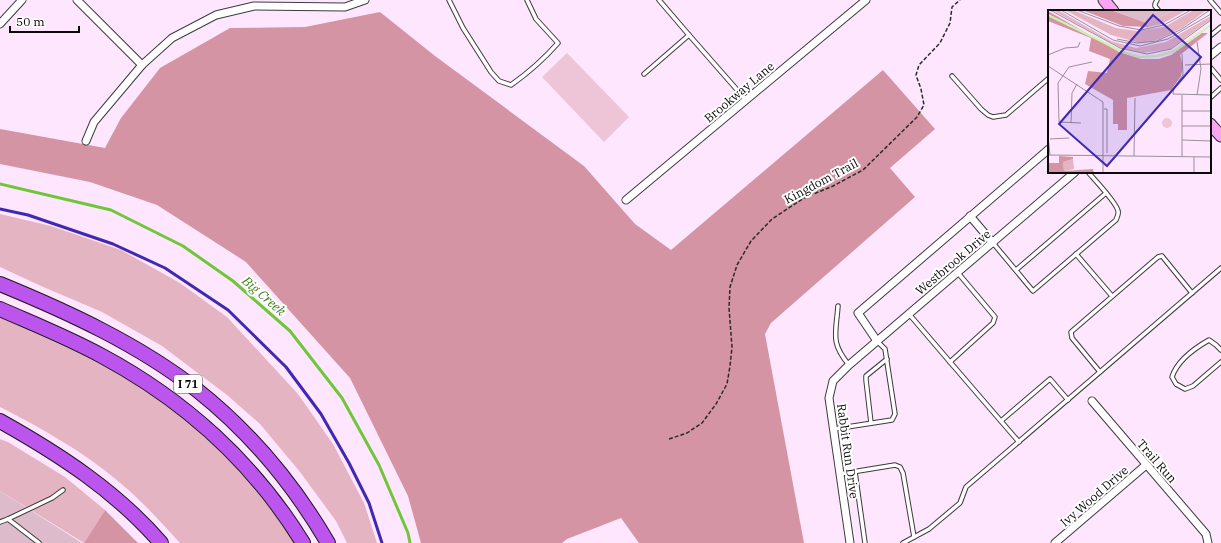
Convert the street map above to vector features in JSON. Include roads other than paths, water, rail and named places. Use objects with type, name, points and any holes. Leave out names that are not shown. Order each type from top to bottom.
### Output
[{"type":"highway","name":"I 71","points":[[0,284],[74,317],[122,341],[148,356],[197,390],[233,422],[268,458],[299,498],[328,543]]},
{"type":"highway","points":[[0,309],[101,355],[143,380],[191,414],[222,442],[256,478],[285,516],[303,543]]},
{"type":"highway","points":[[0,421],[64,458],[112,495],[161,543]]},
{"type":"main road","points":[[1104,0],[1112,10]]},
{"type":"main road","points":[[1211,125],[1221,136]]},
{"type":"street","points":[[0,24],[22,0]]},
{"type":"street","points":[[77,0],[142,65]]},
{"type":"street","points":[[86,141],[94,122],[142,65],[172,38],[216,15],[254,6],[345,7],[364,0]]},
{"type":"street","name":"Brookway Lane","points":[[626,200],[866,0]]},
{"type":"street","points":[[1211,55],[1221,47]]},
{"type":"street","points":[[877,341],[858,313],[1048,150]]},
{"type":"street","name":"Westbrook Drive","points":[[847,367],[1074,173]]},
{"type":"street","points":[[970,216],[993,243]]},
{"type":"street","name":"Rabbit Run Drive","points":[[847,367],[833,381],[829,398],[850,543]]},
{"type":"street","name":"Trail Run","points":[[1092,401],[1206,534],[1208,543]]},
{"type":"street","name":"Ivy Wood Drive","points":[[1056,543],[1146,465]]},
{"type":"lane","points":[[448,0],[463,28],[491,72],[499,81],[511,85],[558,44],[536,19],[526,0]]},
{"type":"lane","points":[[659,0],[746,100]]},
{"type":"lane","points":[[1157,0],[1154,4],[1157,10]]},
{"type":"lane","points":[[1210,0],[1221,14]]},
{"type":"lane","points":[[1211,35],[1221,27]]},
{"type":"lane","points":[[644,74],[689,35]]},
{"type":"lane","points":[[1211,68],[1221,80]]},
{"type":"lane","points":[[952,76],[981,110],[993,118],[1006,115],[1048,79]]},
{"type":"lane","points":[[1211,97],[1221,88]]},
{"type":"lane","points":[[993,243],[1033,291],[1116,220],[1118,215],[1117,207],[1089,173]]},
{"type":"lane","points":[[1016,270],[1106,193]]},
{"type":"lane","points":[[1076,254],[1112,296]]},
{"type":"lane","points":[[1100,372],[1072,338],[1071,332],[1112,296],[1158,257],[1162,256],[1192,293]]},
{"type":"lane","points":[[903,543],[929,529],[960,503],[966,487],[1221,268]]},
{"type":"lane","points":[[950,362],[995,320],[958,273]]},
{"type":"lane","points":[[838,306],[835,342],[847,367]]},
{"type":"lane","points":[[909,314],[1019,442]]},
{"type":"lane","points":[[1221,350],[1209,340],[1198,347],[1175,369],[1172,378],[1176,384],[1185,389],[1193,386],[1221,362]]},
{"type":"lane","points":[[834,429],[892,420],[895,414],[885,349],[877,341]]},
{"type":"lane","points":[[871,423],[866,376],[887,359]]},
{"type":"lane","points":[[1001,421],[1050,379],[1068,400]]},
{"type":"lane","points":[[840,474],[895,465],[900,467],[903,473],[914,537]]},
{"type":"lane","points":[[855,472],[865,543]]},
{"type":"lane","points":[[0,522],[52,498],[63,490]]},
{"type":"lane","points":[[8,519],[39,543]]},
{"type":"waterway","name":"Big Creek","points":[[0,184],[111,210],[183,246],[233,281],[290,331],[342,398],[379,465],[408,533],[410,543]]},
{"type":"railway","points":[[0,209],[28,215],[113,244],[165,268],[228,310],[286,367],[321,414],[349,463],[369,503],[382,543]]}]
